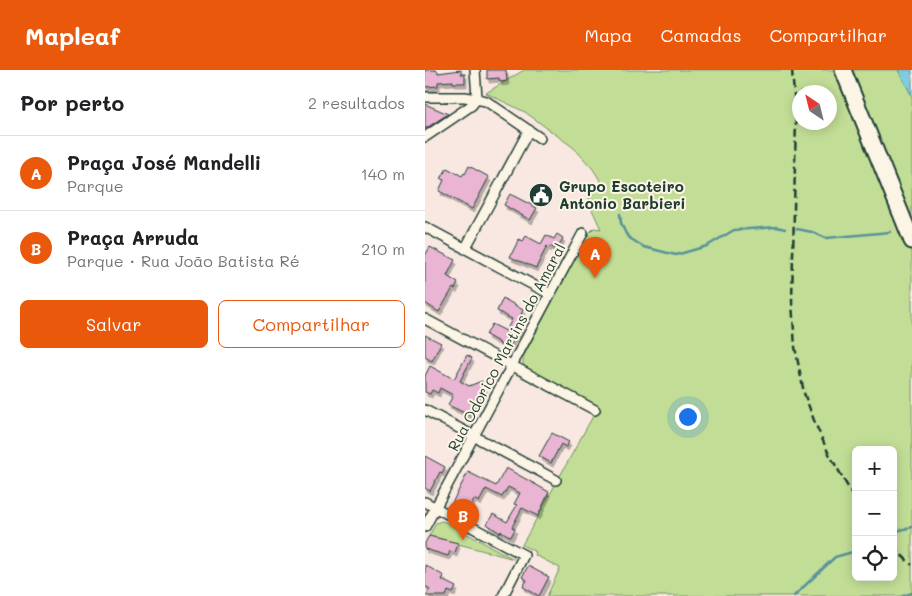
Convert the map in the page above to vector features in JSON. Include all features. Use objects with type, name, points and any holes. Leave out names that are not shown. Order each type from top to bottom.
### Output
[{"type":"main road","points":[[843,70],[912,241]]},
{"type":"street","points":[[425,136],[471,106],[477,98],[475,70]]},
{"type":"street","points":[[425,97],[477,98],[486,101],[540,138]]},
{"type":"street","points":[[465,249],[529,130]]},
{"type":"street","points":[[425,227],[550,294]]},
{"type":"street","name":"Rua Odorico Martins do Amaral","points":[[425,527],[583,233]]},
{"type":"street","points":[[425,319],[595,410]]},
{"type":"street","points":[[425,410],[556,480]]},
{"type":"street","points":[[425,502],[524,555],[503,596]]},
{"type":"green space","points":[[524,70],[898,70],[912,96],[912,596],[547,596],[560,568],[535,555],[536,552],[522,545],[598,407],[527,368],[523,364],[523,357],[588,234],[594,228],[601,229],[588,201],[594,190],[603,185],[593,169],[574,148],[525,112],[486,93]]},
{"type":"green space","points":[[442,521],[514,559],[429,536],[436,523]]},
{"type":"water","points":[[898,70],[912,70],[912,96]]},
{"type":"building","points":[[425,70],[434,70],[438,71],[438,73],[461,70],[461,74],[465,74],[465,83],[453,83],[453,81],[438,82],[438,86],[425,87]]},
{"type":"building","points":[[487,70],[506,70],[507,81],[500,82],[499,78],[487,79]]},
{"type":"building","points":[[425,104],[448,114],[425,129]]},
{"type":"building","points":[[469,166],[489,177],[472,209],[439,191],[444,180],[441,179],[447,168],[462,176]]},
{"type":"building","points":[[510,194],[537,208],[530,220],[504,205]]},
{"type":"building","points":[[557,234],[563,238],[557,250],[547,246],[536,268],[510,257],[519,239],[523,241],[526,236],[541,244],[546,235],[554,239]]},
{"type":"building","points":[[430,247],[455,260],[447,276],[458,283],[439,312],[425,303],[425,256]]},
{"type":"building","points":[[503,298],[523,310],[517,324],[521,326],[508,349],[486,335],[492,324],[506,331],[512,319],[497,311]]},
{"type":"building","points":[[425,335],[441,343],[432,361],[425,357]]},
{"type":"building","points":[[467,355],[472,358],[460,381],[469,386],[482,381],[486,391],[481,393],[482,396],[475,399],[476,402],[469,415],[448,405],[453,395],[440,388],[438,393],[432,390],[430,394],[425,392],[425,376],[430,366],[454,379]]},
{"type":"building","points":[[552,433],[569,442],[566,447],[561,444],[551,463],[539,456]]},
{"type":"building","points":[[425,456],[445,467],[442,473],[440,472],[430,491],[425,488]]},
{"type":"building","points":[[506,468],[549,492],[538,516],[522,508],[512,527],[515,529],[511,537],[501,531],[500,533],[487,524],[493,514],[507,522],[517,505],[514,504],[520,493],[508,487],[502,497],[486,489],[479,502],[474,499],[469,509],[464,507],[462,512],[453,507],[454,504],[452,503],[468,472],[496,486]]},
{"type":"building","points":[[429,536],[458,543],[455,553],[450,551],[448,556],[425,549],[425,543]]},
{"type":"building","points":[[425,565],[444,576],[442,580],[456,587],[453,593],[448,591],[446,596],[426,596],[430,589],[425,586]]},
{"type":"building","points":[[528,566],[549,577],[539,596],[523,587],[527,580],[522,577]]},
{"type":"waterway","points":[[620,214],[621,223],[626,234],[631,239],[644,247],[676,255],[707,246],[734,230],[777,227],[785,229]]},
{"type":"waterway","points":[[797,229],[812,232],[826,238],[890,232]]},
{"type":"waterway","points":[[897,531],[912,527]]},
{"type":"waterway","points":[[794,596],[835,557],[852,552]]},
{"type":"waterway","points":[[903,596],[912,593]]},
{"type":"railway","points":[[792,70],[796,118],[792,302],[795,347],[804,393],[815,423],[828,452],[852,494]]},
{"type":"railway","points":[[897,551],[912,565]]},
{"type":"place","name":"Grupo Escoteiro Antonio Barbieri","points":[[541,195]]},
{"type":"place","name":"Praça José Mandelli","points":[[595,278]]},
{"type":"place","name":"Praça Arruda","points":[[463,540]]}]
